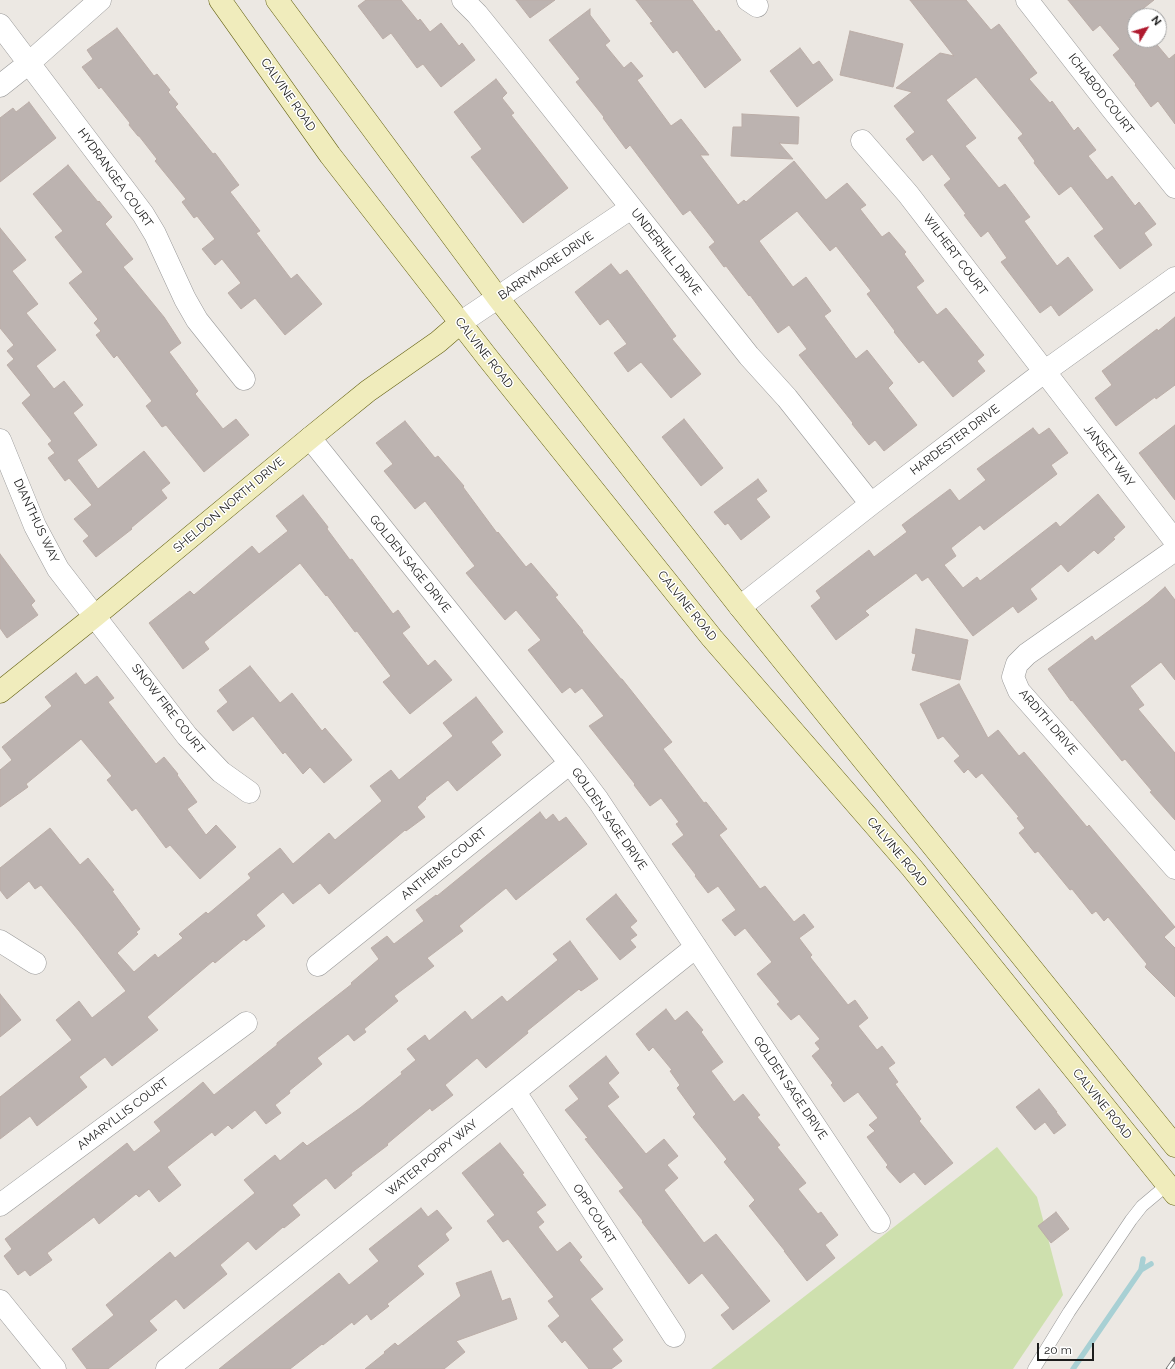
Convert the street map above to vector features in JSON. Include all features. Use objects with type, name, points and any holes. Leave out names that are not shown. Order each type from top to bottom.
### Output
[{"type":"main road","name":"CALVINE ROAD","points":[[220,0],[330,154],[460,324],[712,638],[912,868],[1171,1190]]},
{"type":"main road","points":[[277,0],[498,298],[740,607],[1175,1146]]},
{"type":"main road","name":"SHELDON NORTH DRIVE","points":[[0,692],[95,616],[368,391],[438,342],[460,324]]},
{"type":"street","points":[[0,86],[29,63],[100,0]]},
{"type":"street","name":"UNDERHILL DRIVE","points":[[463,0],[477,14],[749,356],[787,398],[871,504]]},
{"type":"street","name":"ICHABOD COURT","points":[[1027,0],[1175,187]]},
{"type":"street","name":"HYDRANGEA COURT","points":[[0,25],[143,214],[155,234],[184,299],[197,320],[244,379]]},
{"type":"street","name":"WILHERT COURT","points":[[862,141],[908,194],[1044,372]]},
{"type":"street","name":"BARRYMORE DRIVE","points":[[460,324],[631,208]]},
{"type":"street","name":"HARDESTER DRIVE","points":[[740,607],[871,504],[1044,372],[1175,278]]},
{"type":"street","name":"JANSET WAY","points":[[1044,372],[1175,541]]},
{"type":"street","name":"GOLDEN SAGE DRIVE","points":[[310,438],[598,800],[879,1222]]},
{"type":"street","name":"DIANTHUS WAY","points":[[0,440],[35,526],[58,569],[95,616]]},
{"type":"street","name":"ARDITH DRIVE","points":[[1175,550],[1027,654],[1017,664],[1014,677],[1019,691],[1175,868]]},
{"type":"street","name":"SNOW FIRE COURT","points":[[95,616],[187,736],[221,772],[249,792]]},
{"type":"street","name":"ANTHEMIS COURT","points":[[318,965],[570,763]]},
{"type":"street","points":[[0,941],[35,963]]},
{"type":"street","name":"WATER POPPY WAY","points":[[167,1369],[696,947]]},
{"type":"street","name":"AMARYLLIS COURT","points":[[0,1205],[246,1022]]},
{"type":"street","name":"OPP COURT","points":[[515,1092],[674,1336]]},
{"type":"street","points":[[0,1301],[55,1369]]},
{"type":"lane","points":[[1034,1369],[1077,1300],[1131,1220],[1142,1206],[1171,1190]]},
{"type":"green space","points":[[997,1147],[1037,1197],[1063,1295],[1013,1369],[711,1369]]},
{"type":"building","points":[[366,0],[401,0],[418,21],[420,19],[430,32],[441,23],[459,46],[462,43],[475,60],[441,87],[423,64],[417,68],[391,33],[383,39],[358,6]]},
{"type":"building","points":[[516,0],[555,0],[530,18]]},
{"type":"building","points":[[636,0],[692,0],[716,32],[719,30],[741,60],[705,88],[677,50],[673,53],[650,23],[653,22]]},
{"type":"building","points":[[910,0],[966,0],[991,30],[999,24],[1037,73],[1029,79],[1050,103],[1052,101],[1074,131],[1078,127],[1096,150],[1088,156],[1107,180],[1112,176],[1135,206],[1139,202],[1156,224],[1144,233],[1152,245],[1120,269],[1094,236],[1104,229],[1071,186],[1059,195],[1034,163],[1035,161],[1018,138],[1023,134],[976,77],[946,100],[976,138],[965,146],[999,188],[1005,184],[1030,217],[1024,221],[1057,266],[1068,257],[1093,290],[1059,316],[1051,305],[1040,313],[1001,262],[1007,258],[988,231],[981,237],[964,215],[966,214],[944,185],[951,179],[932,154],[923,161],[906,139],[915,132],[894,106],[912,92],[896,88],[940,53],[954,56]]},
{"type":"building","points":[[1068,0],[1154,0],[1144,8],[1127,8],[1127,48],[1160,48],[1169,59],[1175,54],[1175,124],[1158,101],[1151,107],[1135,85],[1136,84],[1113,55],[1120,49],[1100,25],[1093,31]]},
{"type":"building","points":[[590,9],[590,15],[610,41],[605,45],[624,68],[631,62],[643,76],[637,80],[671,126],[681,119],[709,155],[700,155],[738,205],[744,200],[746,202],[794,161],[826,200],[847,183],[866,205],[860,209],[882,237],[889,232],[906,252],[904,254],[924,281],[916,287],[937,315],[946,308],[984,355],[977,361],[985,371],[953,397],[923,360],[919,363],[894,332],[895,331],[867,294],[871,291],[836,246],[830,251],[797,211],[759,241],[793,287],[806,277],[831,311],[824,316],[856,359],[867,350],[893,383],[888,388],[917,425],[884,451],[875,440],[869,445],[799,355],[807,349],[789,325],[778,333],[750,295],[749,296],[726,266],[724,267],[709,247],[715,242],[690,210],[683,215],[630,145],[626,149],[603,118],[604,117],[576,82],[580,79],[549,40]]},
{"type":"building","points":[[117,28],[154,76],[157,74],[170,90],[168,92],[178,104],[175,107],[213,154],[215,153],[239,185],[230,192],[260,231],[256,233],[291,279],[297,274],[322,304],[285,335],[255,298],[241,309],[228,293],[241,283],[222,259],[215,265],[202,249],[215,239],[197,216],[194,218],[182,202],[186,199],[155,161],[157,159],[129,125],[130,123],[101,87],[99,89],[82,67],[93,59],[87,50]]},
{"type":"building","points":[[850,31],[903,44],[893,87],[840,75]]},
{"type":"building","points":[[800,48],[813,65],[819,61],[833,80],[797,107],[770,71]]},
{"type":"building","points":[[496,79],[507,93],[502,98],[514,113],[511,115],[568,188],[523,223],[471,157],[482,149],[454,112]]},
{"type":"building","points":[[29,102],[56,138],[0,182],[0,118],[13,108],[16,112]]},
{"type":"building","points":[[742,114],[799,117],[798,144],[779,143],[793,159],[731,156],[733,127],[742,127]]},
{"type":"building","points":[[68,165],[112,217],[105,224],[133,259],[123,267],[164,317],[181,343],[169,352],[198,391],[195,394],[223,429],[236,419],[249,435],[204,472],[166,425],[162,427],[146,406],[152,401],[117,355],[114,358],[96,335],[101,331],[94,323],[98,319],[69,283],[83,272],[55,237],[63,231],[33,194]]},
{"type":"building","points":[[0,228],[26,260],[12,271],[38,304],[26,313],[56,350],[36,366],[54,389],[64,381],[83,405],[73,413],[97,445],[77,460],[98,489],[144,451],[170,483],[161,490],[167,498],[131,528],[132,529],[96,557],[83,541],[89,536],[74,519],[92,505],[69,478],[65,481],[48,458],[55,453],[48,444],[52,441],[22,403],[31,395],[7,365],[14,359],[7,351],[14,345],[0,328]]},
{"type":"building","points":[[611,264],[620,275],[627,270],[676,336],[672,339],[701,374],[671,398],[641,362],[628,372],[614,353],[627,344],[608,319],[600,325],[575,292]]},
{"type":"building","points":[[1175,317],[1175,385],[1156,399],[1155,397],[1116,426],[1095,398],[1112,385],[1102,371]]},
{"type":"building","points":[[684,419],[723,468],[701,486],[662,437]]},
{"type":"building","points":[[405,421],[435,458],[438,456],[464,486],[463,487],[497,533],[498,532],[526,567],[531,563],[558,595],[555,597],[583,631],[582,632],[672,742],[663,749],[704,803],[706,802],[727,829],[719,835],[760,889],[765,886],[794,922],[804,914],[814,927],[799,938],[812,955],[810,957],[848,1005],[855,1000],[868,1018],[858,1026],[877,1050],[882,1046],[895,1063],[888,1068],[898,1082],[895,1084],[921,1119],[919,1121],[953,1163],[925,1185],[914,1172],[900,1183],[886,1167],[888,1165],[867,1137],[875,1131],[869,1125],[878,1118],[858,1092],[844,1102],[831,1085],[833,1083],[812,1056],[820,1049],[815,1043],[820,1039],[799,1014],[791,1020],[777,1004],[780,1002],[757,974],[772,962],[745,928],[735,936],[722,920],[736,910],[718,886],[708,893],[672,844],[684,835],[676,824],[679,822],[661,798],[650,806],[634,785],[635,784],[589,726],[604,716],[582,688],[575,693],[570,687],[562,693],[528,650],[541,640],[516,610],[505,620],[466,573],[475,566],[425,501],[415,509],[384,471],[393,464],[376,443]]},
{"type":"building","points":[[1175,425],[1175,500],[1139,453]]},
{"type":"building","points":[[1033,428],[1039,435],[1049,428],[1068,453],[1051,465],[1057,474],[984,530],[980,525],[951,548],[956,556],[944,565],[963,588],[977,577],[980,581],[1056,522],[1060,527],[1098,494],[1125,527],[1113,538],[1115,539],[1098,554],[1094,550],[1068,572],[1061,564],[1030,589],[1037,599],[1018,613],[1013,606],[973,636],[928,577],[922,581],[916,573],[865,611],[869,615],[836,640],[811,606],[821,598],[816,591],[869,550],[874,557],[907,532],[902,525],[950,489],[959,501],[986,480],[977,469]]},
{"type":"building","points":[[758,479],[767,491],[756,499],[770,517],[741,540],[728,523],[725,525],[714,512]]},
{"type":"building","points":[[303,495],[328,527],[327,529],[350,560],[352,559],[393,614],[398,610],[410,627],[402,633],[428,666],[435,660],[452,680],[410,714],[383,682],[391,676],[357,631],[355,632],[300,563],[204,642],[209,649],[183,669],[149,623],[190,591],[194,595],[252,546],[259,554],[288,531],[276,516]]},
{"type":"building","points":[[0,554],[35,601],[31,605],[38,615],[7,638],[0,628]]},
{"type":"building","points":[[1165,587],[1175,600],[1175,680],[1161,662],[1130,686],[1144,705],[1138,709],[1175,753],[1175,820],[1150,792],[1152,791],[1125,759],[1122,761],[1072,700],[1071,701],[1048,669],[1092,636],[1095,641],[1148,602]]},
{"type":"building","points":[[916,629],[968,640],[960,680],[912,670],[916,654],[912,653]]},
{"type":"building","points":[[250,666],[280,703],[292,693],[322,731],[325,728],[352,760],[324,783],[310,767],[303,774],[285,752],[283,754],[253,716],[233,731],[217,711],[228,702],[219,690]]},
{"type":"building","points":[[76,673],[85,685],[97,676],[114,698],[108,702],[156,764],[164,757],[178,774],[177,775],[197,802],[187,809],[206,835],[216,825],[236,847],[200,879],[170,845],[166,848],[136,808],[132,811],[107,780],[112,776],[81,739],[26,784],[28,787],[0,807],[0,770],[12,760],[2,747],[52,706],[45,697]]},
{"type":"building","points":[[959,684],[988,738],[998,730],[1019,756],[1024,752],[1087,827],[1089,825],[1175,927],[1164,937],[1175,948],[1175,997],[1145,967],[1147,964],[1108,917],[1104,921],[1096,911],[1092,914],[1038,851],[1035,853],[1019,833],[1025,828],[1017,818],[1019,817],[982,773],[976,778],[968,769],[964,773],[954,761],[960,756],[943,736],[938,739],[920,704]]},
{"type":"building","points":[[476,697],[503,732],[491,742],[501,755],[457,791],[448,780],[425,798],[426,799],[417,807],[425,817],[406,831],[405,830],[329,894],[320,883],[293,904],[283,892],[256,915],[265,926],[246,941],[244,939],[215,963],[213,961],[147,1017],[158,1030],[112,1066],[105,1057],[79,1077],[87,1087],[37,1126],[30,1116],[0,1139],[0,1097],[72,1040],[56,1020],[79,1001],[92,1018],[126,991],[41,885],[35,889],[29,881],[7,899],[0,890],[0,868],[50,828],[80,865],[88,858],[114,890],[112,891],[140,929],[136,932],[138,934],[117,953],[134,972],[155,954],[158,958],[183,938],[179,934],[206,912],[208,914],[251,878],[248,874],[280,848],[293,864],[329,833],[335,840],[382,801],[370,786],[391,770],[399,780],[453,736],[443,723]]},
{"type":"building","points":[[540,812],[546,820],[553,814],[559,822],[566,817],[587,844],[516,900],[506,888],[459,926],[463,931],[427,958],[434,966],[394,996],[398,1001],[364,1029],[366,1032],[354,1041],[348,1034],[317,1058],[322,1064],[289,1091],[290,1093],[275,1105],[281,1113],[266,1124],[255,1110],[232,1129],[228,1125],[215,1136],[212,1132],[167,1167],[181,1185],[159,1202],[149,1189],[139,1197],[136,1194],[99,1224],[94,1217],[47,1253],[52,1260],[30,1276],[25,1270],[18,1275],[4,1256],[12,1249],[5,1239],[127,1143],[134,1152],[161,1131],[154,1122],[203,1082],[214,1095],[277,1045],[277,1043],[352,984],[351,983],[379,959],[371,948],[387,936],[394,944],[424,921],[416,910],[436,895],[437,896]]},
{"type":"building","points":[[616,894],[637,921],[630,927],[637,935],[630,940],[636,947],[620,960],[586,919]]},
{"type":"building","points":[[570,941],[598,979],[581,991],[579,989],[527,1031],[528,1033],[486,1068],[477,1058],[445,1085],[453,1095],[432,1111],[430,1108],[387,1144],[388,1145],[351,1173],[352,1175],[335,1189],[326,1178],[292,1205],[300,1215],[256,1250],[248,1241],[220,1265],[227,1274],[184,1309],[176,1299],[149,1321],[157,1330],[108,1369],[87,1369],[72,1349],[114,1315],[106,1305],[170,1252],[175,1258],[255,1193],[244,1180],[275,1155],[280,1161],[303,1142],[307,1146],[360,1108],[402,1074],[401,1072],[416,1060],[407,1049],[425,1035],[429,1041],[465,1011],[472,1020],[502,996],[507,1002],[558,960],[553,954]]},
{"type":"building","points":[[0,994],[21,1020],[0,1037]]},
{"type":"building","points":[[666,1009],[675,1021],[687,1011],[703,1030],[701,1032],[723,1062],[711,1071],[734,1102],[743,1094],[760,1115],[757,1117],[780,1145],[777,1147],[806,1183],[798,1189],[818,1214],[821,1212],[838,1235],[825,1245],[835,1258],[807,1281],[749,1206],[755,1200],[724,1162],[727,1159],[693,1117],[696,1114],[677,1088],[680,1085],[670,1071],[672,1070],[653,1047],[649,1051],[636,1034]]},
{"type":"building","points":[[606,1056],[619,1073],[608,1083],[619,1097],[607,1106],[646,1154],[664,1139],[678,1156],[667,1165],[678,1178],[664,1190],[704,1243],[716,1234],[770,1301],[733,1330],[721,1315],[730,1308],[702,1273],[689,1284],[619,1191],[624,1188],[585,1139],[588,1138],[565,1110],[579,1099],[569,1086]]},
{"type":"building","points":[[1039,1089],[1066,1125],[1054,1134],[1045,1122],[1035,1130],[1016,1107]]},
{"type":"building","points":[[500,1143],[524,1173],[522,1174],[546,1205],[536,1212],[544,1222],[538,1227],[557,1252],[570,1242],[582,1257],[579,1260],[603,1289],[590,1299],[623,1340],[612,1349],[622,1361],[611,1369],[589,1369],[565,1340],[562,1343],[548,1326],[560,1316],[548,1301],[554,1297],[508,1239],[503,1242],[487,1221],[495,1215],[462,1173]]},
{"type":"building","points":[[421,1208],[428,1217],[437,1210],[452,1228],[445,1234],[449,1240],[417,1266],[424,1274],[387,1304],[389,1306],[371,1320],[367,1314],[354,1325],[352,1322],[290,1369],[219,1369],[339,1273],[349,1285],[379,1261],[369,1249]]},
{"type":"building","points":[[1056,1212],[1069,1229],[1051,1243],[1038,1226]]},
{"type":"building","points":[[491,1271],[502,1301],[510,1298],[517,1319],[456,1341],[465,1352],[444,1369],[365,1369],[395,1343],[398,1346],[461,1296],[456,1283]]},
{"type":"waterway","points":[[1073,1369],[1141,1270],[1143,1259]]},
{"type":"waterway","points":[[1141,1270],[1151,1264]]},
{"type":"railway","points":[[1168,1369],[1175,1359]]}]
